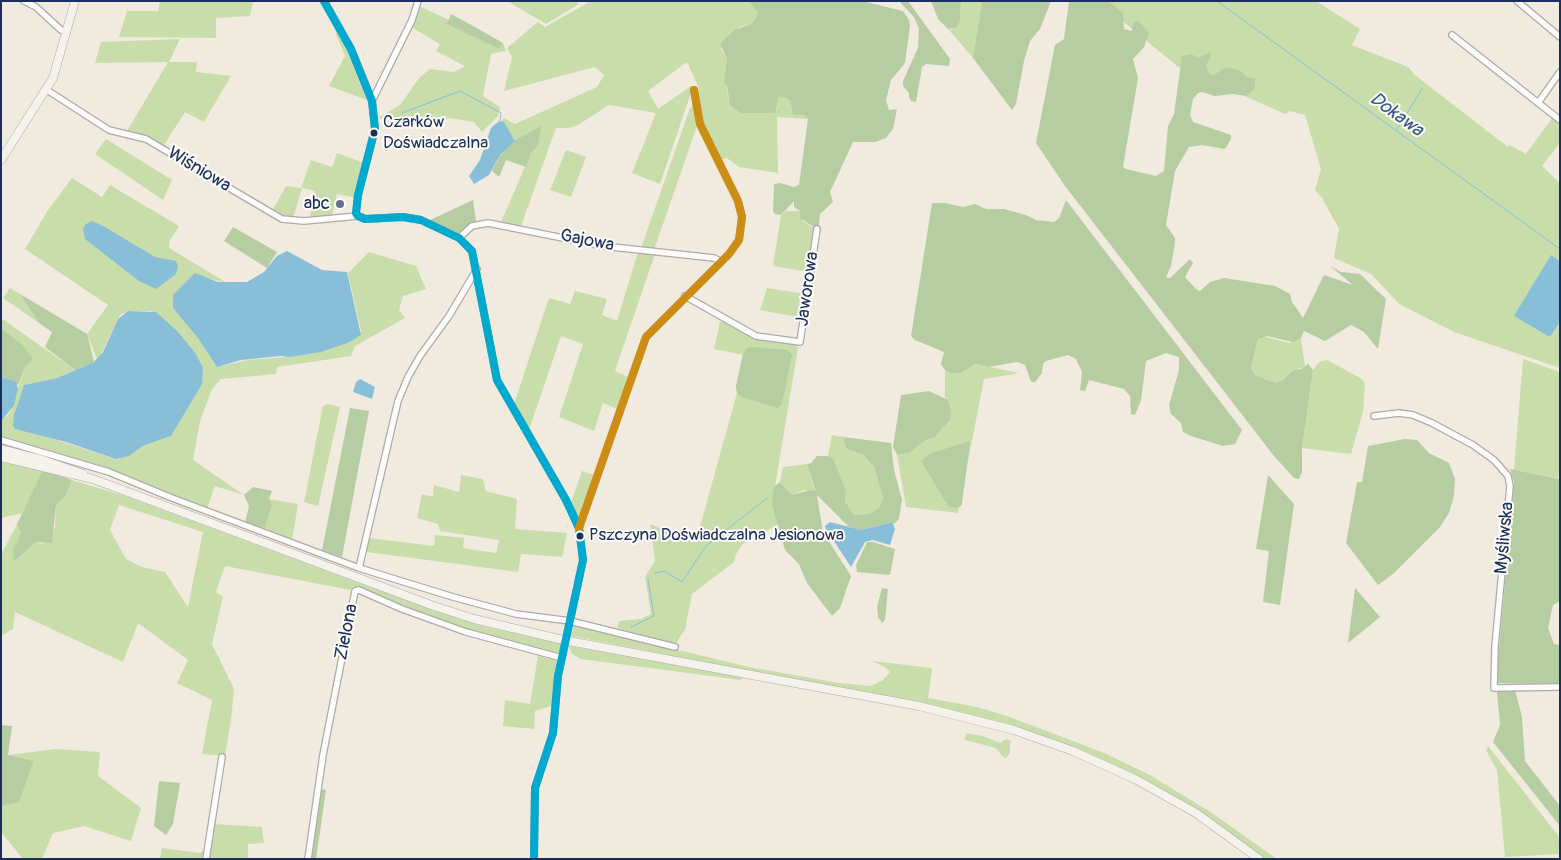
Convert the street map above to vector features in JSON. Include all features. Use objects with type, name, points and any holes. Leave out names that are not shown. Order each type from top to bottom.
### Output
[{"type":"main road","points":[[1,160],[46,90],[59,62],[75,1]]},
{"type":"main road","points":[[1,449],[55,463],[93,479],[431,605],[483,621],[574,642],[920,706],[1022,732],[1073,750],[1135,779],[1196,813],[1259,859]]},
{"type":"main road","points":[[1,457],[93,479]]},
{"type":"street","points":[[24,1],[36,7],[61,30],[67,32]]},
{"type":"street","points":[[324,1],[347,41],[372,101],[375,129],[358,195],[356,207],[358,216]]},
{"type":"street","points":[[372,101],[412,20],[418,1]]},
{"type":"street","points":[[1517,1],[1560,36]]},
{"type":"street","points":[[1452,35],[1560,120]]},
{"type":"street","points":[[1538,103],[1560,72]]},
{"type":"street","name":"Wiśniowa","points":[[46,90],[109,130],[146,139],[282,219],[304,221],[358,216],[372,220],[413,218],[460,238]]},
{"type":"street","points":[[579,528],[643,343],[651,330],[738,244],[742,217],[738,201],[700,124],[694,90]]},
{"type":"street","name":"Gajowa","points":[[460,238],[472,226],[488,223],[603,246],[714,258],[720,262]]},
{"type":"street","name":"Jaworowa","points":[[685,296],[756,336],[800,342],[817,229]]},
{"type":"street","points":[[460,238],[472,251],[477,269],[497,380],[566,500],[579,528],[583,560],[562,658],[553,733],[536,788],[534,859]]},
{"type":"street","points":[[359,568],[398,401],[416,363],[449,316],[477,269]]},
{"type":"street","name":"Myśliwska","points":[[1374,416],[1399,413],[1413,415],[1432,423],[1473,445],[1494,460],[1508,476],[1510,486],[1494,646],[1494,688],[1560,687]]},
{"type":"street","points":[[1,440],[109,472],[180,501],[359,568],[516,614],[570,621],[675,648]]},
{"type":"street","name":"Zielona","points":[[308,859],[323,755],[355,591],[359,590],[466,632],[562,658]]},
{"type":"street","points":[[206,859],[222,757]]},
{"type":"green space","points":[[160,1],[253,1],[250,16],[216,18],[216,38],[119,37],[127,11],[158,11]]},
{"type":"green space","points":[[507,1],[575,1],[579,4],[546,24]]},
{"type":"green space","points":[[591,1],[750,1],[758,13],[757,16],[751,24],[739,27],[721,49],[727,59],[725,75],[728,97],[741,113],[773,113],[777,110],[778,98],[785,97],[790,101],[792,110],[798,115],[806,116],[808,119],[777,117],[778,173],[739,167],[727,158],[720,160],[702,122],[698,86],[687,62],[648,91],[658,109],[691,86],[690,96],[660,184],[632,173],[656,113],[609,105],[578,125],[569,128],[556,128],[521,226],[501,222],[531,153],[538,146],[542,127],[515,140],[502,121],[504,118],[515,124],[597,87],[604,75],[595,67],[504,91],[512,57],[507,48],[538,22],[545,27]]},
{"type":"green space","points":[[749,1],[862,1],[903,11],[909,20],[910,26],[905,63],[891,80],[886,100],[889,110],[897,109],[893,129],[886,138],[875,142],[853,142],[830,192],[833,202],[820,214],[819,227],[817,229],[800,218],[800,211],[794,207],[794,201],[781,215],[775,214],[773,211],[774,184],[780,183],[794,187],[799,185],[808,119],[806,116],[793,114],[790,101],[785,97],[778,98],[776,112],[773,113],[741,113],[730,105],[727,86],[724,82],[727,59],[720,44],[734,30],[751,24],[757,16],[758,13]]},
{"type":"green space","points":[[899,1],[908,1],[950,59],[949,66],[926,64],[922,67],[916,102],[911,101],[909,93],[903,86],[903,81],[918,48],[919,29],[914,17]]},
{"type":"green space","points":[[931,1],[961,1],[960,21],[956,28],[948,29],[938,19]]},
{"type":"green space","points":[[961,1],[982,1],[973,58],[948,29],[952,30],[960,21]]},
{"type":"green space","points":[[982,1],[1051,1],[1040,29],[1030,41],[1024,61],[1016,104],[1012,110],[973,58]]},
{"type":"green space","points":[[1069,1],[1108,1],[1123,13],[1124,29],[1132,31],[1133,23],[1137,21],[1149,33],[1144,47],[1133,59],[1138,78],[1123,167],[1126,169],[1156,176],[1164,171],[1168,126],[1174,114],[1182,56],[1191,54],[1198,58],[1210,52],[1211,56],[1206,66],[1210,74],[1214,75],[1225,68],[1229,68],[1241,71],[1247,77],[1255,79],[1255,87],[1247,96],[1233,94],[1215,96],[1202,92],[1198,93],[1193,99],[1190,115],[1193,122],[1231,135],[1231,139],[1225,149],[1202,145],[1189,147],[1175,171],[1166,225],[1175,238],[1175,243],[1171,266],[1166,277],[1170,278],[1190,259],[1193,263],[1185,277],[1196,289],[1200,291],[1210,282],[1224,278],[1275,286],[1290,294],[1292,302],[1303,318],[1324,275],[1353,285],[1330,266],[1341,272],[1360,274],[1386,299],[1378,349],[1364,332],[1351,325],[1325,341],[1304,331],[1301,338],[1293,342],[1267,336],[1258,339],[1251,368],[1255,375],[1275,383],[1283,380],[1293,370],[1301,369],[1308,364],[1313,370],[1302,448],[1302,472],[1299,479],[1294,478],[1274,456],[1065,186],[1036,143],[1055,45],[1064,39]]},
{"type":"green space","points":[[1098,1],[1316,1],[1360,29],[1352,45],[1408,67],[1416,76],[1508,147],[1510,145],[1526,154],[1552,118],[1560,123],[1560,143],[1542,166],[1560,183],[1560,261],[1551,256],[1550,337],[1560,322],[1560,368],[1454,332],[1399,304],[1371,274],[1334,258],[1339,229],[1322,198],[1315,190],[1321,169],[1305,115],[1290,111],[1285,114],[1177,66]]},
{"type":"green space","points":[[419,6],[449,20],[448,24],[499,49],[503,43],[506,51],[491,54],[483,96],[500,107],[498,116],[482,132],[474,122],[450,118],[418,125],[396,117],[376,119],[400,105],[420,77],[430,69],[454,72],[465,66],[436,51],[440,44],[411,27]]},
{"type":"green space","points":[[451,14],[503,43],[499,49],[447,24]]},
{"type":"green space","points":[[335,32],[340,34],[367,100],[329,86],[345,56]]},
{"type":"green space","points":[[180,39],[169,62],[197,62],[196,72],[231,76],[204,122],[185,112],[164,145],[127,131],[168,62],[95,63],[101,42]]},
{"type":"green space","points":[[695,104],[698,123],[654,250],[641,248],[690,108]]},
{"type":"green space","points":[[542,126],[538,146],[531,153],[526,167],[506,160],[499,177],[492,171],[499,157],[515,140]]},
{"type":"green space","points":[[106,139],[172,180],[163,200],[95,154]]},
{"type":"green space","points":[[566,150],[586,157],[571,197],[550,190]]},
{"type":"green space","points":[[337,153],[364,163],[356,198],[337,194],[332,216],[310,217],[315,191],[302,188],[293,219],[286,218],[272,211],[286,186],[301,188],[311,160],[332,167]]},
{"type":"green space","points":[[72,178],[102,197],[110,185],[179,226],[169,242],[169,248],[227,283],[197,274],[194,331],[217,367],[248,360],[287,357],[350,342],[361,331],[348,273],[369,252],[416,266],[426,289],[403,296],[399,310],[405,318],[355,346],[351,356],[277,367],[276,374],[221,379],[212,389],[200,421],[193,460],[244,495],[215,486],[207,509],[130,477],[1,436],[1,422],[9,414],[25,367],[32,359],[22,344],[1,328],[1,318],[75,370],[57,378],[24,385],[13,426],[116,459],[129,456],[143,446],[171,436],[152,311],[128,311],[120,315],[100,356],[100,362],[94,362],[97,359],[87,334],[108,305],[25,249],[48,210]]},
{"type":"green space","points":[[473,200],[476,221],[461,234],[428,221]]},
{"type":"green space","points":[[1066,200],[1242,430],[1235,444],[1223,446],[1191,436],[1183,432],[1181,423],[1171,414],[1169,405],[1179,370],[1179,357],[1166,353],[1146,361],[1141,400],[1135,415],[1131,414],[1130,396],[1124,389],[1089,380],[1085,391],[1080,390],[1082,372],[1076,359],[1068,355],[1046,361],[1043,364],[1042,373],[1035,382],[1031,382],[1025,365],[1017,362],[989,367],[976,364],[961,373],[951,373],[945,370],[941,364],[944,352],[915,340],[911,336],[932,203],[945,203],[963,207],[975,204],[986,209],[1004,209],[1036,220],[1054,222],[1059,218]]},
{"type":"green space","points":[[786,211],[800,211],[803,221],[814,228],[808,272],[773,266],[781,215]]},
{"type":"green space","points":[[233,227],[277,252],[267,268],[224,241]]},
{"type":"green space","points":[[638,252],[655,254],[615,371],[628,377],[617,409],[603,403],[594,431],[559,417],[583,344],[561,336],[529,430],[514,404],[549,298],[570,304],[575,291],[607,299],[602,315],[617,321]]},
{"type":"green space","points":[[10,288],[20,294],[39,323],[3,298]]},
{"type":"green space","points":[[767,288],[805,294],[802,318],[760,310]]},
{"type":"green space","points":[[20,294],[87,334],[94,362],[75,370],[45,347],[52,332],[39,323]]},
{"type":"green space","points":[[724,321],[755,338],[796,344],[798,348],[775,486],[774,511],[780,523],[743,544],[736,554],[734,562],[692,594],[685,629],[675,645],[617,628],[619,621],[641,619],[651,614],[645,577],[655,561],[650,524],[696,541],[737,393],[736,386],[743,355],[714,349],[720,322]]},
{"type":"green space","points":[[1,328],[22,344],[33,359],[25,367],[18,385],[1,377]]},
{"type":"green space","points":[[1262,336],[1289,343],[1301,338],[1305,367],[1293,370],[1283,380],[1275,383],[1255,375],[1251,368],[1258,339]]},
{"type":"green space","points":[[751,347],[788,350],[792,355],[782,404],[777,408],[742,397],[737,393],[736,386],[743,354],[746,349]]},
{"type":"green space","points":[[1523,359],[1560,372],[1560,474],[1557,478],[1514,470]]},
{"type":"green space","points":[[1327,360],[1362,379],[1365,384],[1363,412],[1351,454],[1302,448],[1313,370],[1319,362]]},
{"type":"green space","points":[[976,364],[1019,373],[984,379],[958,513],[906,507],[897,455],[909,453],[926,440],[934,438],[950,420],[948,401],[945,397],[945,370],[961,373]]},
{"type":"green space","points":[[929,391],[948,400],[951,412],[950,420],[934,438],[926,440],[909,453],[897,455],[893,447],[901,395]]},
{"type":"green space","points":[[328,404],[340,407],[318,506],[304,502],[323,406]]},
{"type":"green space","points":[[350,408],[369,411],[342,557],[322,550]]},
{"type":"green space","points":[[832,435],[843,437],[847,448],[863,455],[874,467],[883,498],[879,508],[869,514],[854,515],[845,501],[846,490],[833,458],[828,456]]},
{"type":"green space","points":[[843,437],[891,443],[894,470],[902,500],[899,519],[894,524],[891,522],[861,530],[849,527],[817,495],[823,532],[851,576],[840,608],[832,616],[807,583],[799,564],[785,550],[772,505],[773,491],[780,482],[792,495],[810,490],[816,491],[807,464],[811,463],[817,456],[828,456],[833,458],[846,490],[845,501],[854,515],[869,514],[879,508],[883,498],[874,467],[863,455],[846,448]]},
{"type":"green space","points":[[1405,439],[1417,440],[1429,453],[1449,463],[1455,479],[1454,496],[1449,513],[1440,527],[1393,574],[1378,585],[1346,543],[1357,482],[1362,482],[1368,446]]},
{"type":"green space","points":[[970,441],[962,504],[956,508],[950,507],[921,461],[932,453]]},
{"type":"green space","points":[[1,460],[43,470],[23,513],[1,518]]},
{"type":"green space","points":[[807,464],[816,492],[804,490],[792,495],[780,482],[783,467]]},
{"type":"green space","points":[[1510,469],[1560,479],[1560,601],[1553,605],[1548,628],[1554,644],[1560,645],[1560,684],[1496,683],[1514,482]]},
{"type":"green space","points":[[43,470],[72,480],[66,495],[56,505],[52,543],[36,542],[14,561],[13,550],[21,533],[17,524]]},
{"type":"green space","points":[[582,471],[595,475],[579,521],[571,503]]},
{"type":"green space","points":[[461,475],[483,479],[486,491],[517,499],[515,529],[567,533],[562,557],[521,554],[518,572],[367,552],[369,538],[434,546],[435,535],[464,538],[463,548],[496,553],[499,540],[440,531],[438,524],[417,518],[422,494],[433,497],[434,485],[459,492]]},
{"type":"green space","points":[[1268,475],[1294,504],[1280,605],[1263,602],[1269,551],[1256,549]]},
{"type":"green space","points":[[72,480],[125,496],[478,625],[563,644],[559,655],[472,632],[404,608],[353,586],[351,590],[225,566],[216,592],[223,597],[212,644],[234,689],[231,719],[225,756],[202,754],[212,700],[177,683],[188,660],[138,623],[123,662],[15,612],[13,629],[1,636],[1,555],[17,524],[22,533],[13,550],[36,542],[43,544],[55,528],[56,505],[66,495]],"holes":[[[119,505],[203,532],[188,607],[165,572],[142,567],[126,559],[110,530]]]},
{"type":"green space","points":[[253,487],[272,491],[269,499],[272,505],[265,528],[245,523],[249,506],[244,495]]},
{"type":"green space","points":[[269,499],[298,504],[292,540],[265,528],[272,505]]},
{"type":"green space","points":[[867,542],[895,549],[890,575],[857,572],[856,565]]},
{"type":"green space","points":[[882,588],[888,589],[885,620],[882,623],[878,617],[877,607]]},
{"type":"green space","points":[[1355,588],[1380,617],[1348,643]]},
{"type":"green space","points":[[574,625],[749,667],[839,683],[871,686],[883,680],[890,672],[885,667],[872,661],[932,668],[928,698],[977,707],[1010,717],[1104,753],[1150,775],[1212,813],[1277,859],[1263,859],[1231,834],[1075,748],[1005,723],[928,705],[571,636]]},
{"type":"green space","points":[[569,646],[742,676],[741,680],[581,659],[572,654]]},
{"type":"green space","points":[[538,656],[557,661],[553,681],[554,705],[535,711],[534,729],[503,726],[505,700],[530,704]]},
{"type":"green space","points":[[1515,690],[1522,717],[1525,761],[1560,806],[1560,826],[1493,742],[1500,725],[1497,692]]},
{"type":"green space","points":[[1,725],[12,726],[8,755],[34,761],[19,802],[1,806]]},
{"type":"green space","points":[[966,733],[983,736],[1000,743],[1006,739],[1012,741],[1010,742],[1010,753],[1006,758],[996,748],[965,740]]},
{"type":"green space","points":[[1488,746],[1560,838],[1560,854],[1505,857],[1497,770],[1486,750]]},
{"type":"green space","points":[[56,749],[100,752],[98,776],[141,808],[131,841],[84,826],[53,833],[42,859],[23,859],[1,832],[1,806],[19,801],[34,761],[8,755]]},
{"type":"green space","points":[[159,781],[180,783],[173,824],[166,835],[154,826]]},
{"type":"green space","points":[[321,789],[326,790],[316,859],[311,859]]},
{"type":"green space","points":[[214,824],[262,827],[264,843],[248,844],[248,859],[208,859]]},
{"type":"green space","points":[[162,848],[200,853],[204,850],[204,859],[160,859]]},
{"type":"water","points":[[499,121],[504,122],[515,141],[500,155],[489,175],[474,184],[469,176],[480,160],[491,128]]},
{"type":"water","points":[[92,221],[155,257],[176,261],[178,266],[176,274],[156,289],[139,281],[85,239],[83,229],[86,224]]},
{"type":"water","points":[[287,251],[322,270],[347,272],[361,335],[350,342],[321,352],[289,357],[241,360],[217,367],[198,338],[173,308],[173,295],[195,273],[218,282],[247,282],[264,272],[277,256]]},
{"type":"water","points":[[1551,255],[1560,261],[1560,322],[1550,337],[1514,316]]},
{"type":"water","points":[[128,311],[156,312],[178,332],[196,354],[203,368],[202,384],[171,436],[143,446],[129,456],[116,459],[66,442],[15,429],[13,426],[14,415],[24,385],[57,378],[94,362],[103,352],[118,319]]},
{"type":"water","points":[[1,377],[16,382],[18,389],[14,405],[1,422]]},
{"type":"water","points":[[360,379],[375,387],[372,399],[353,392],[356,382]]},
{"type":"water","points":[[830,522],[861,530],[892,522],[895,529],[890,545],[873,540],[865,542],[851,567],[826,529],[825,526]]},
{"type":"waterway","name":"Dokawa","points":[[1217,1],[1560,249]]},
{"type":"waterway","points":[[1396,131],[1422,89]]},
{"type":"waterway","points":[[402,113],[460,91],[501,113],[500,121]]},
{"type":"waterway","points":[[655,573],[664,571],[682,582],[706,546],[767,498]]},
{"type":"waterway","points":[[631,627],[654,616],[648,580]]},
{"type":"transit line","points":[[324,1],[351,49],[372,101],[375,129],[358,195],[356,213],[365,219],[403,217],[421,220],[459,238],[472,251],[497,380],[566,500],[579,528],[583,560],[558,676],[553,733],[535,788],[534,859]]},
{"type":"transit line","points":[[579,528],[646,337],[729,254],[739,240],[742,217],[738,201],[700,124],[694,90]]},
{"type":"place","name":"Czarków Doświadczalna","points":[[374,133]]},
{"type":"place","name":"abc","points":[[340,204]]},
{"type":"place","name":"Pszczyna Doświadczalna Jesionowa","points":[[580,536]]}]
